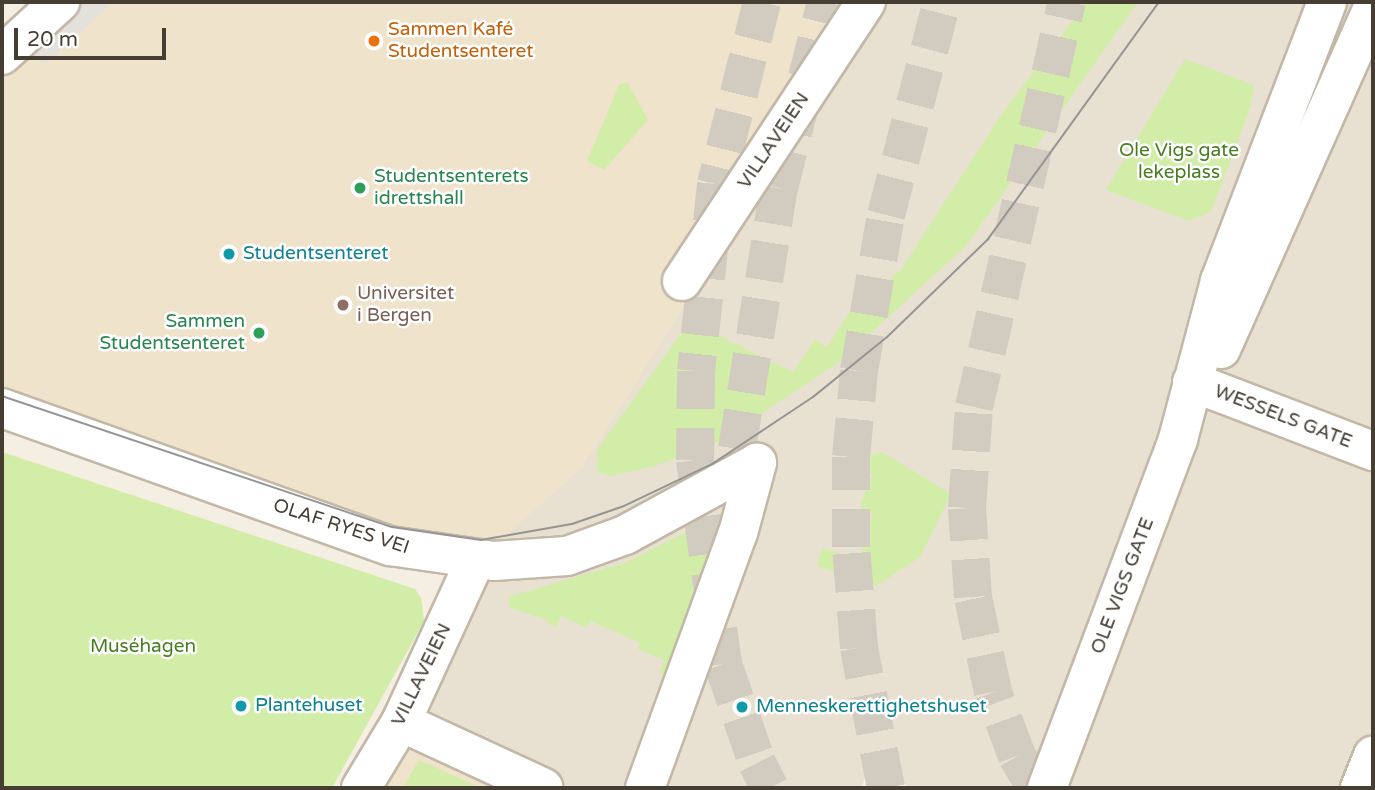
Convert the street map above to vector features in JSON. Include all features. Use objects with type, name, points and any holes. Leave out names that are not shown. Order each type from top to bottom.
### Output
[{"type":"street","points":[[2,55],[60,2]]},
{"type":"street","name":"VILLAVEIEN","points":[[682,281],[866,2]]},
{"type":"street","name":"OLE VIGS GATE","points":[[1047,788],[1174,451],[1220,281],[1327,2]]},
{"type":"street","name":"OLE VIGS GATE","points":[[1192,382],[1221,348],[1373,8]]},
{"type":"street","name":"WESSELS GATE","points":[[1192,382],[1373,451]]},
{"type":"street","name":"OLAF RYES VEI","points":[[2,408],[390,546],[476,559],[567,556],[625,535],[757,463],[738,533],[645,788]]},
{"type":"street","name":"VILLAVEIEN","points":[[361,788],[401,722],[476,559]]},
{"type":"street","points":[[401,722],[544,788]]},
{"type":"street","points":[[1360,788],[1373,756]]},
{"type":"shaded area","name":"Universitet i Bergen","points":[[60,2],[863,2],[750,203],[581,469],[486,553],[390,546],[2,408],[2,55]]},
{"type":"shaded area","points":[[82,2],[113,2],[47,63],[24,57]]},
{"type":"shaded area","points":[[864,2],[1373,2],[1373,788],[912,788],[869,767],[861,788],[502,788],[401,740],[486,553]]},
{"type":"shaded area","points":[[401,740],[502,788],[374,788]]},
{"type":"green space","points":[[1087,2],[1138,2],[966,246],[838,363],[720,441],[655,466],[610,476],[597,472],[597,450],[690,321],[793,372],[815,339],[827,347],[854,306],[900,271],[1003,112]]},
{"type":"green space","name":"Ole Vigs gate lekeplass","points":[[1185,59],[1254,85],[1250,108],[1211,212],[1189,221],[1106,190]]},
{"type":"green space","points":[[627,82],[648,120],[604,170],[587,161],[619,85]]},
{"type":"green space","name":"Muséhagen","points":[[2,452],[415,589],[421,598],[424,621],[332,788],[2,788]]},
{"type":"green space","points":[[882,452],[951,494],[920,557],[876,586],[817,566],[822,548],[859,559],[873,513],[861,509],[861,501],[873,475],[841,465]]},
{"type":"green space","points":[[717,524],[722,537],[674,680],[659,673],[664,660],[638,649],[640,643],[591,621],[587,628],[561,616],[556,628],[544,619],[510,608],[508,597],[627,562],[690,530]]},
{"type":"green space","points":[[419,760],[481,788],[403,788]]},
{"type":"tunnel","points":[[762,2],[716,184],[696,371],[695,460],[723,664],[757,763],[770,788]]},
{"type":"tunnel","points":[[734,505],[737,449],[779,188],[826,2]]},
{"type":"tunnel","points":[[886,788],[859,648],[851,547],[851,457],[859,371],[886,215],[942,2]]},
{"type":"tunnel","points":[[1036,788],[1017,756],[993,692],[973,597],[967,508],[974,407],[1067,2]]},
{"type":"tram line","points":[[2,396],[392,527],[481,540],[572,524],[624,506],[712,464],[813,397],[887,337],[988,239],[1159,2]]},
{"type":"place","name":"Sammen Kafé Studentsenteret","points":[[374,41]]},
{"type":"place","name":"Studentsenterets idrettshall","points":[[360,188]]},
{"type":"place","name":"Studentsenteret","points":[[229,254]]},
{"type":"place","name":"Universitet i Bergen","points":[[343,305]]},
{"type":"place","name":"Sammen Studentsenteret","points":[[259,333]]},
{"type":"place","name":"Plantehuset","points":[[241,706]]},
{"type":"place","name":"Menneskerettighetshuset","points":[[742,707]]}]
